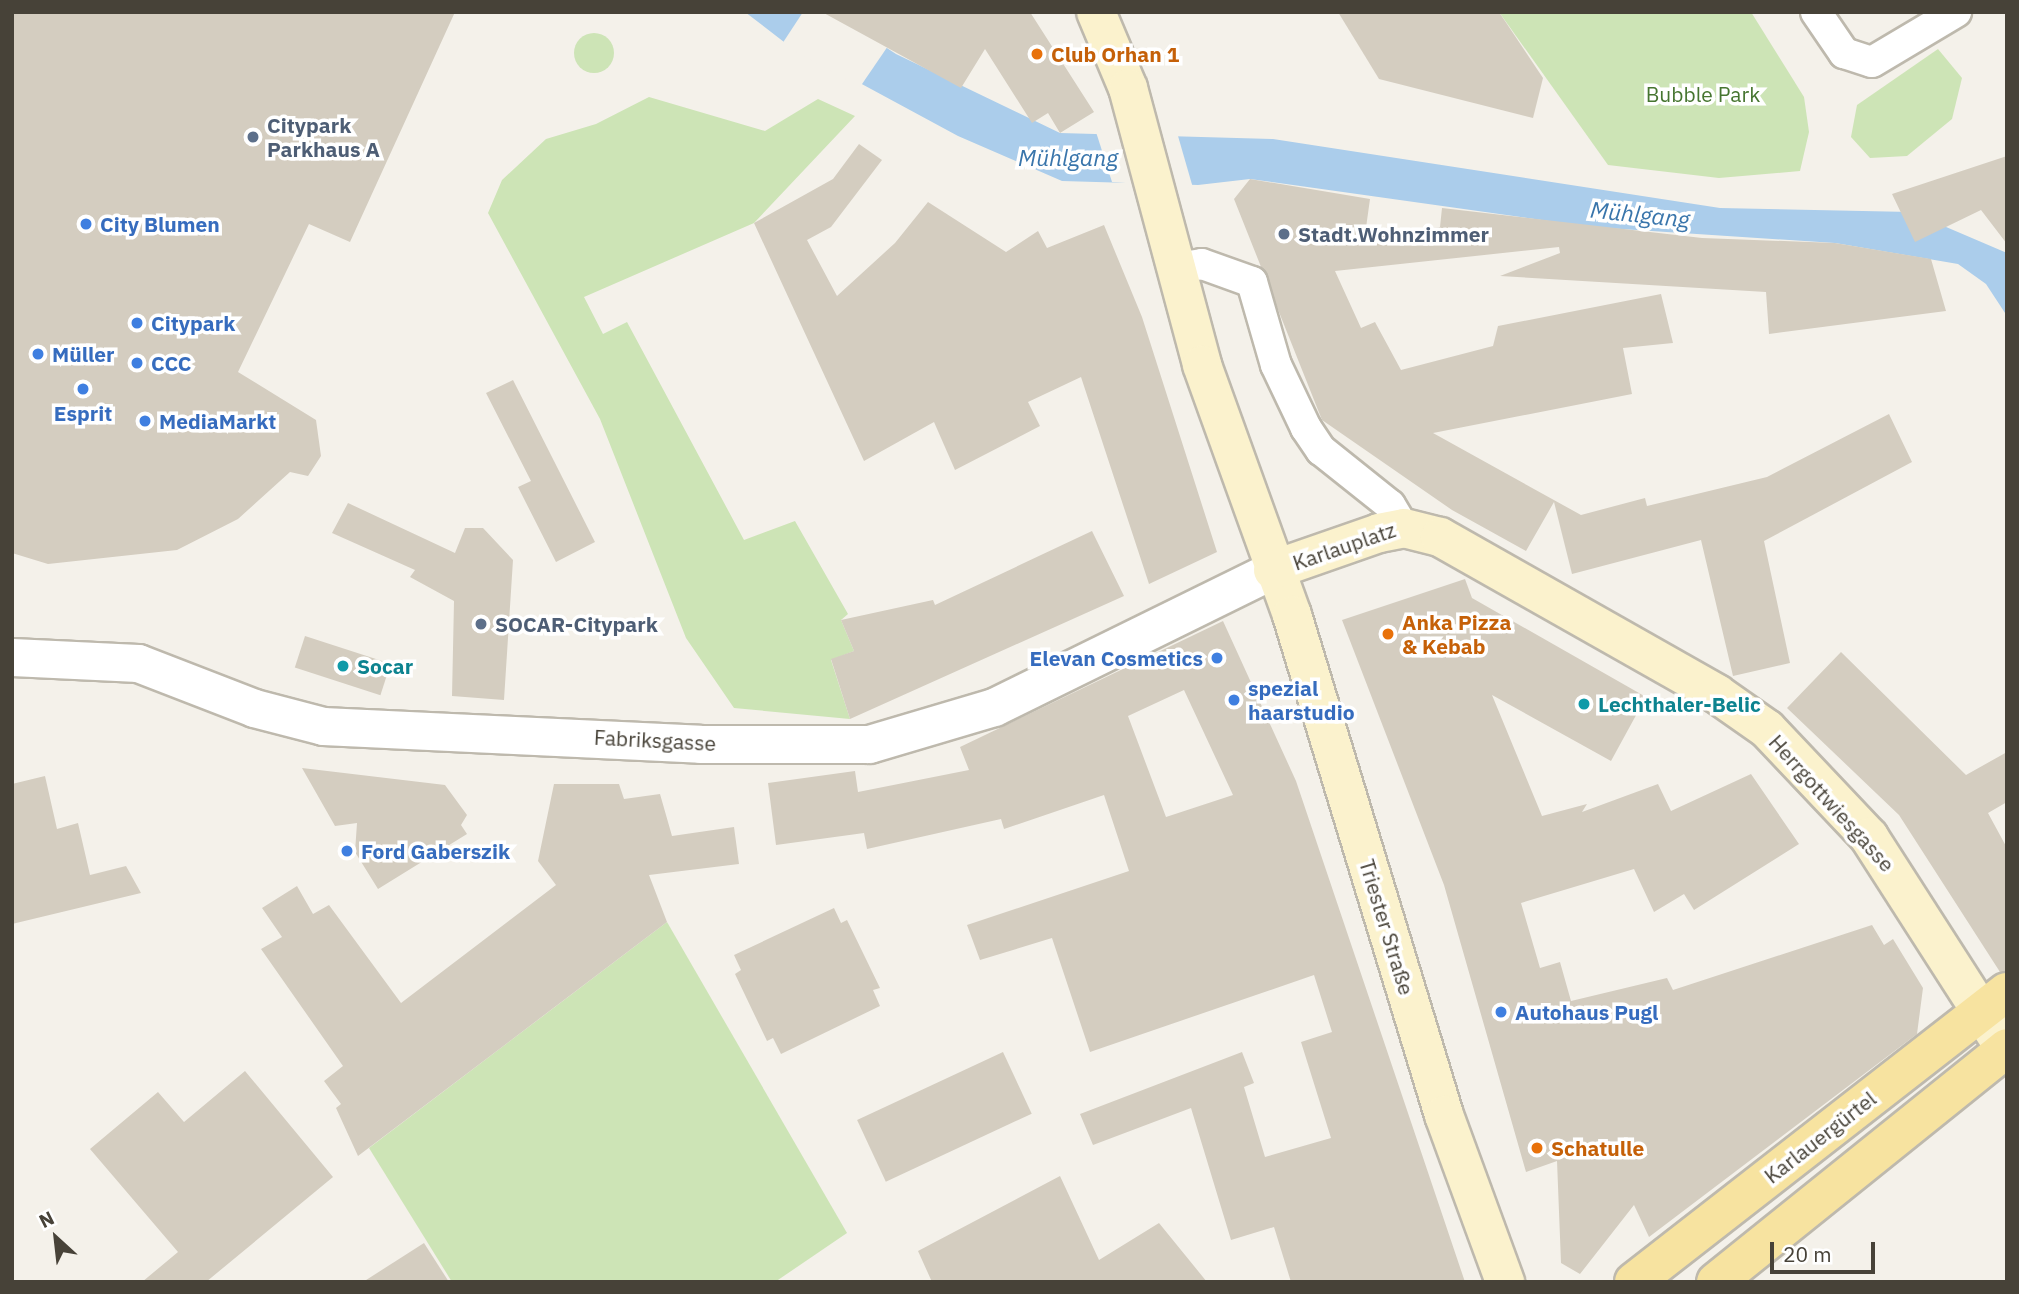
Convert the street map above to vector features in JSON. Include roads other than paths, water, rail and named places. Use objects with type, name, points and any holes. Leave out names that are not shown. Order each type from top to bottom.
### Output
[{"type":"main road","name":"Karlauplatz","points":[[1097,12],[1137,127],[1202,365],[1273,570],[1404,528]]},
{"type":"main road","name":"Herrgottwiesgasse","points":[[1404,528],[1465,547],[1767,729],[1869,837],[1994,1002],[2006,1049]]},
{"type":"main road","name":"Triester Straße","points":[[1273,570],[1454,1146],[1505,1282]]},
{"type":"main road","name":"Karlauergürtel","points":[[1634,1282],[1994,1002]]},
{"type":"main road","points":[[1716,1282],[2006,1049]]},
{"type":"street","points":[[1816,12],[1853,58],[1886,59],[1956,12]]},
{"type":"street","name":"Karlauplatz","points":[[1177,268],[1202,264],[1252,282],[1276,365],[1306,428],[1321,450],[1390,505],[1404,528]]},
{"type":"street","name":"Fabriksgasse","points":[[12,657],[138,663],[254,708],[323,726],[700,744],[869,744],[994,706],[1273,570]]},
{"type":"water","name":"Mühlgang","points":[[745,12],[832,12],[896,54],[1060,133],[1273,139],[1720,208],[1911,212],[2007,253],[2007,316],[1986,284],[1958,264],[1835,243],[1591,227],[1250,179],[1198,185],[1062,181],[958,136],[784,42]]},
{"type":"place","name":"Club Orhan 1","points":[[1037,54]]},
{"type":"place","name":"Citypark Parkhaus A","points":[[253,137]]},
{"type":"place","name":"City Blumen","points":[[86,224]]},
{"type":"place","name":"Stadt.Wohnzimmer","points":[[1284,234]]},
{"type":"place","name":"Citypark","points":[[137,323]]},
{"type":"place","name":"Müller","points":[[38,354]]},
{"type":"place","name":"CCC","points":[[137,363]]},
{"type":"place","name":"Esprit","points":[[83,389]]},
{"type":"place","name":"MediaMarkt","points":[[145,421]]},
{"type":"place","name":"SOCAR-Citypark","points":[[481,624]]},
{"type":"place","name":"Anka Pizza & Kebab","points":[[1388,634]]},
{"type":"place","name":"Elevan Cosmetics","points":[[1217,658]]},
{"type":"place","name":"Socar","points":[[343,666]]},
{"type":"place","name":"spezial haarstudio","points":[[1234,700]]},
{"type":"place","name":"Lechthaler-Belic","points":[[1584,704]]},
{"type":"place","name":"Ford Gaberszik","points":[[347,851]]},
{"type":"place","name":"Autohaus Pugl","points":[[1501,1012]]},
{"type":"place","name":"Schatulle","points":[[1537,1148]]},
{"type":"park label","name":"Bubble Park","points":[[1703,94]]}]
